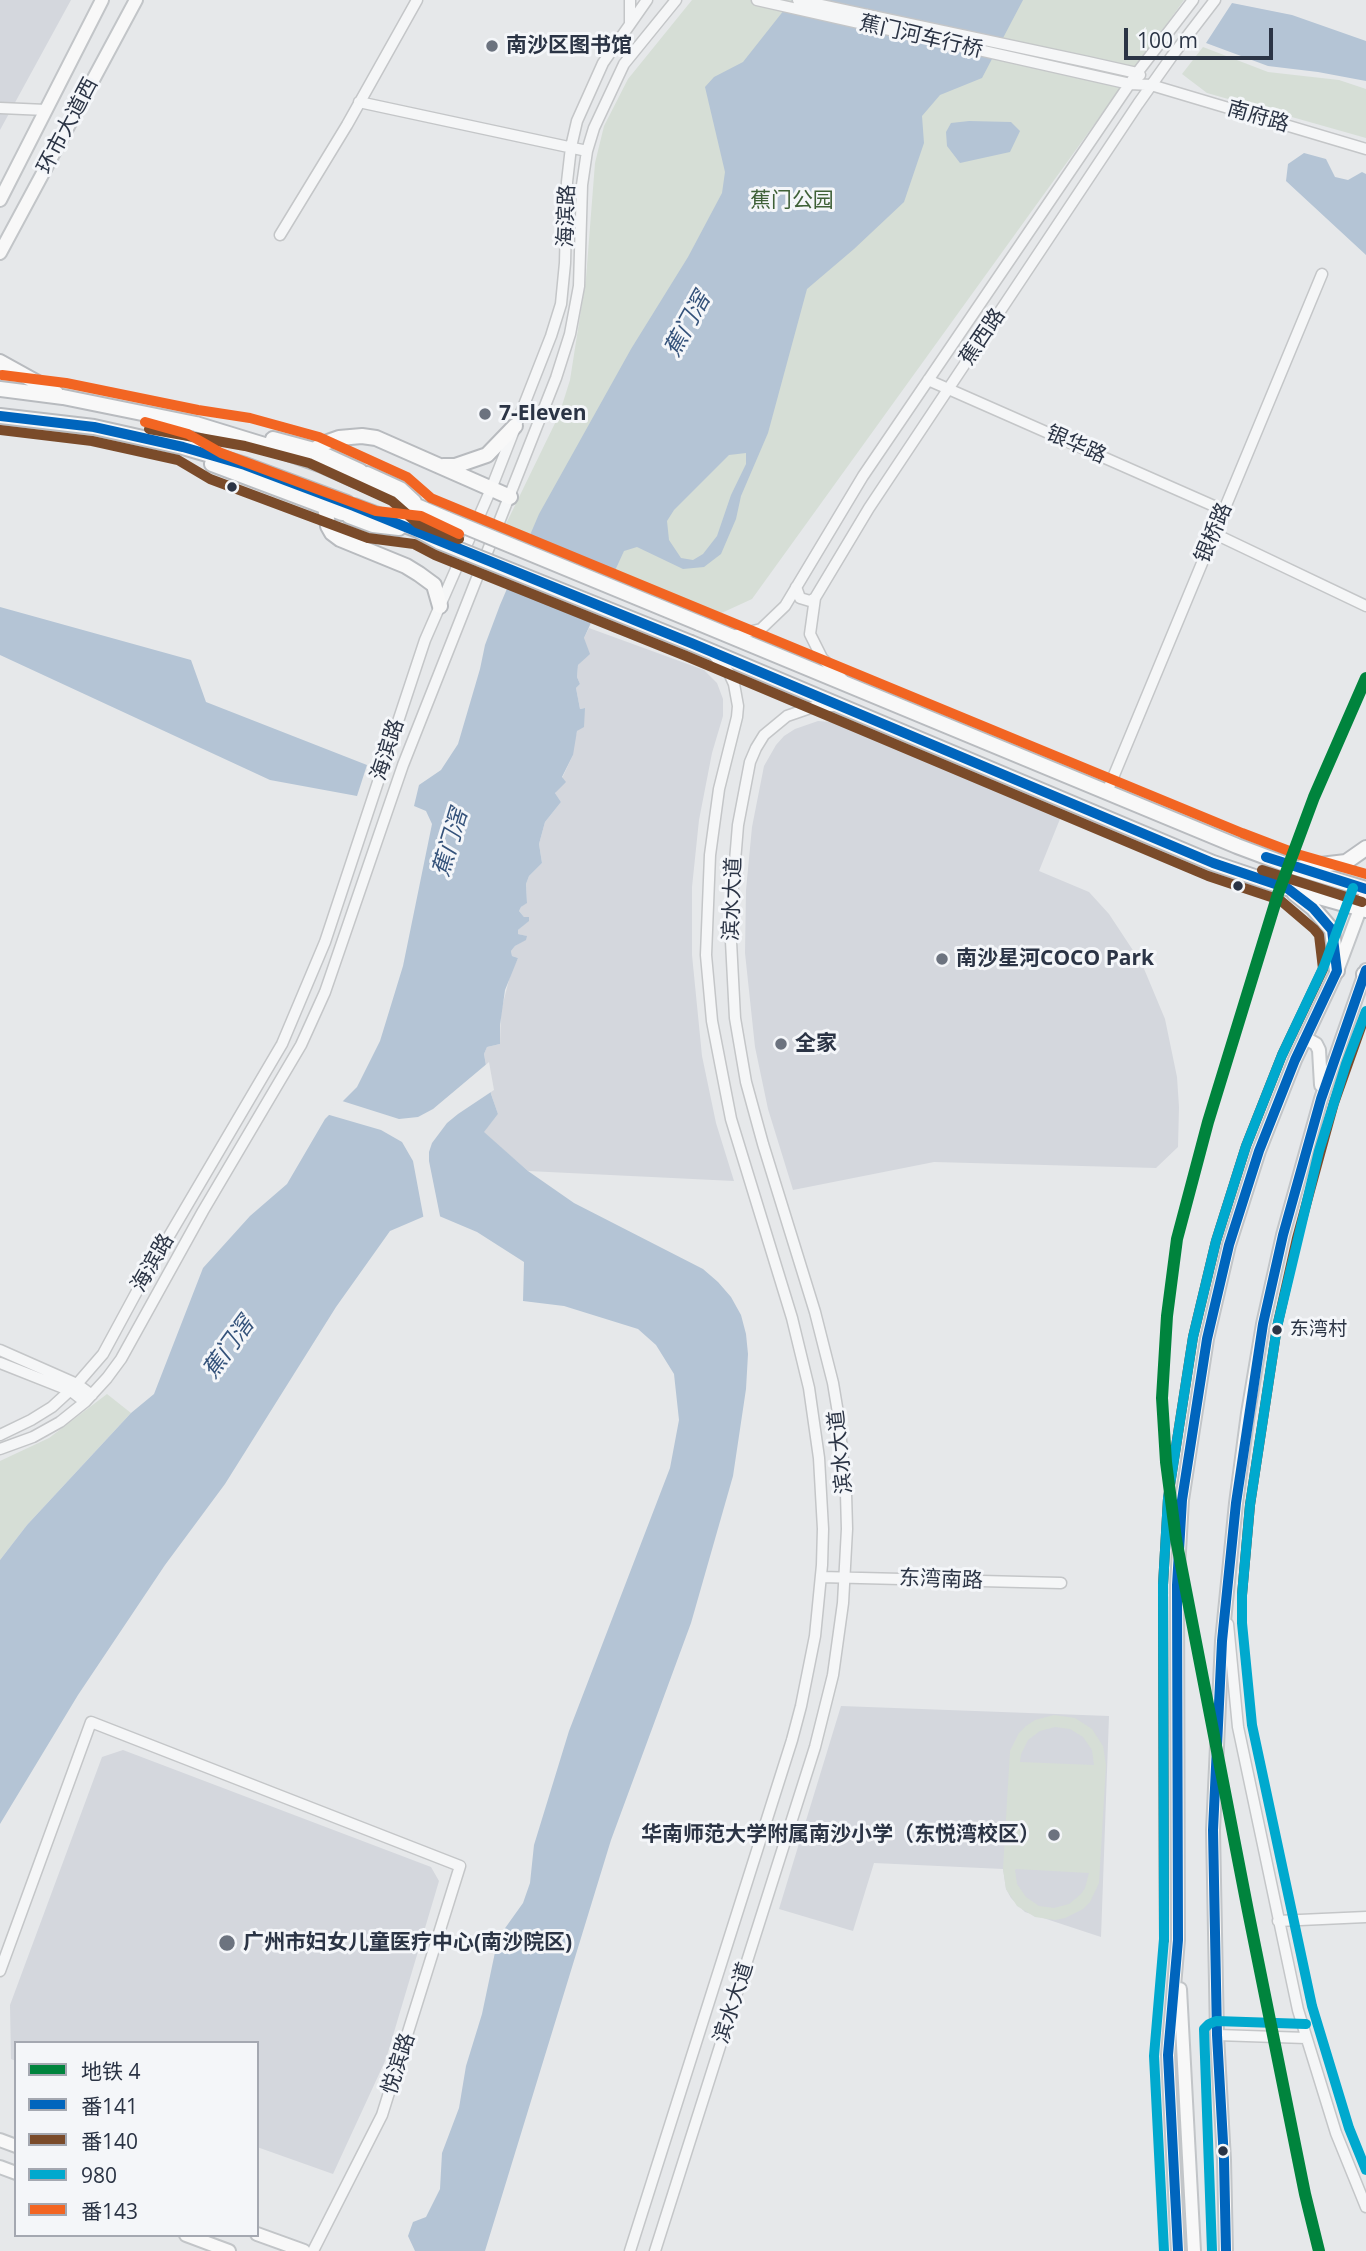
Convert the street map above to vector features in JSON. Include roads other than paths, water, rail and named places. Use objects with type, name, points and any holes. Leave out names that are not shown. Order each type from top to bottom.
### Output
[{"type":"highway","points":[[0,362],[63,397]]},
{"type":"highway","points":[[0,389],[63,397],[248,432],[314,450],[362,477]]},
{"type":"highway","points":[[100,428],[104,413],[117,408]]},
{"type":"highway","points":[[0,416],[100,428],[184,447],[245,466],[348,509],[373,525],[418,530],[440,542],[691,643],[1213,863],[1287,888],[1363,909]]},
{"type":"highway","points":[[0,426],[58,423]]},
{"type":"highway","points":[[196,424],[400,489],[423,510],[1237,846],[1366,891]]},
{"type":"highway","points":[[439,467],[455,466],[487,455],[515,426]]},
{"type":"highway","points":[[314,450],[339,438],[376,438],[510,497]]},
{"type":"highway","points":[[184,447],[215,466],[325,506],[348,509]]},
{"type":"highway","points":[[325,506],[328,526],[332,533],[419,574],[433,585],[440,606]]},
{"type":"highway","points":[[1293,867],[1346,862],[1366,848]]},
{"type":"highway","points":[[1287,888],[1313,908],[1332,930],[1337,971]]},
{"type":"main road","name":"环市大道西","points":[[0,200],[102,0]]},
{"type":"main road","name":"环市大道西","points":[[0,253],[136,0]]},
{"type":"main road","points":[[1194,2251],[1178,1940],[1177,1598],[1182,1500],[1207,1339],[1229,1245],[1259,1151],[1305,1038],[1363,909],[1366,891]]},
{"type":"main road","points":[[1226,2251],[1217,2035],[1213,1830],[1222,1641],[1237,1490],[1263,1324],[1283,1235],[1321,1099],[1365,972]]},
{"type":"main road","points":[[1305,1038],[1319,1049],[1321,1099]]},
{"type":"main road","points":[[1178,1940],[1168,2055],[1178,2251]]},
{"type":"main road","points":[[259,2235],[304,2251]]},
{"type":"main road","points":[[191,2237],[229,2251]]},
{"type":"street","points":[[280,235],[417,0]]},
{"type":"street","points":[[630,0],[630,25]]},
{"type":"street","name":"海滨路","points":[[0,1435],[31,1420],[74,1388],[103,1354],[142,1282],[282,1044],[325,942],[425,640],[491,489],[551,336],[561,304],[567,182],[577,121],[603,64],[647,0]]},
{"type":"street","name":"海滨路","points":[[0,1449],[33,1437],[60,1422],[88,1399],[121,1359],[203,1211],[302,1045],[325,992],[394,788],[542,417],[570,334],[579,286],[582,184],[594,128],[624,64],[676,0]]},
{"type":"street","name":"蕉门河车行桥","points":[[757,0],[1085,73]]},
{"type":"street","name":"蕉门河车行桥","points":[[798,0],[1088,62]]},
{"type":"street","name":"蕉西路","points":[[732,636],[761,629],[785,606],[863,476],[1130,83],[1193,0]]},
{"type":"street","name":"蕉西路","points":[[847,684],[822,658],[810,634],[815,598],[869,508],[1151,85],[1215,0]]},
{"type":"street","name":"南府路","points":[[1088,62],[1137,73],[1151,85]]},
{"type":"street","name":"南府路","points":[[1085,73],[1151,85],[1366,149]]},
{"type":"street","points":[[359,102],[587,151]]},
{"type":"street","points":[[0,108],[46,110]]},
{"type":"street","name":"银桥路","points":[[1107,792],[1322,274]]},
{"type":"street","name":"银华路","points":[[928,380],[1223,510]]},
{"type":"street","points":[[1213,533],[1366,606]]},
{"type":"street","points":[[796,587],[797,593],[804,600],[815,598]]},
{"type":"street","name":"滨水大道","points":[[630,2251],[792,1740],[809,1671],[821,1577],[822,1494],[809,1388],[792,1318],[731,1119],[716,1054],[712,1021],[706,932],[710,855],[719,789],[738,706],[729,673],[710,651]]},
{"type":"street","name":"滨水大道","points":[[655,2251],[815,1747],[833,1675],[845,1578],[846,1493],[840,1432],[832,1383],[815,1312],[746,1082],[735,1018],[730,922],[738,825],[750,762],[756,748],[775,724],[794,713],[816,706],[846,708]]},
{"type":"street","points":[[0,1350],[74,1388],[88,1399]]},
{"type":"street","points":[[0,1363],[74,1388]]},
{"type":"street","name":"东湾南路","points":[[821,1577],[1061,1583]]},
{"type":"street","points":[[1228,1594],[1237,1727],[1278,1922],[1306,2038],[1336,2133],[1366,2207]]},
{"type":"street","name":"悦滨路","points":[[0,1971],[91,1722],[460,1866],[382,2115],[313,2251]]},
{"type":"street","points":[[1278,1922],[1366,1917]]},
{"type":"street","points":[[1217,2035],[1306,2038]]},
{"type":"water","name":"蕉门滘","points":[[792,0],[1023,0],[982,78],[940,95],[922,116],[924,143],[904,202],[807,289],[768,433],[741,496],[736,519],[721,554],[704,567],[683,569],[637,547],[624,551],[584,638],[590,654],[578,665],[577,677],[580,684],[576,688],[580,709],[585,708],[584,727],[577,731],[573,755],[562,777],[566,782],[555,793],[561,802],[545,822],[539,844],[542,863],[529,876],[526,884],[527,903],[519,911],[524,917],[529,917],[529,921],[518,930],[518,934],[527,936],[526,940],[511,951],[512,956],[518,958],[505,990],[500,1044],[487,1047],[484,1054],[491,1094],[498,1114],[484,1132],[528,1171],[574,1203],[703,1269],[718,1282],[741,1315],[746,1334],[746,1389],[733,1476],[691,1623],[611,1840],[485,2251],[415,2251],[408,2236],[413,2222],[426,2217],[440,2189],[442,2153],[459,2108],[466,2066],[482,2014],[498,1938],[523,1903],[530,1883],[534,1845],[569,1731],[670,1468],[679,1420],[674,1374],[656,1345],[638,1329],[564,1306],[523,1301],[524,1262],[477,1232],[432,1213],[390,1231],[336,1307],[225,1484],[165,1565],[78,1695],[0,1824],[0,1560],[27,1525],[131,1413],[154,1394],[203,1268],[250,1216],[287,1184],[325,1119],[357,1087],[380,1041],[403,966],[432,824],[426,811],[414,806],[419,785],[441,770],[458,744],[485,645],[539,514],[631,349],[688,257],[722,193],[725,172],[705,87],[714,77],[743,62]],"holes":[[[746,453],[746,464],[731,495],[717,536],[703,554],[693,560],[681,558],[669,540],[667,521],[674,510],[729,455]]]},
{"type":"water","points":[[1232,3],[1292,15],[1366,41],[1366,81],[1268,66],[1206,43]]},
{"type":"water","points":[[1011,122],[1020,131],[1010,152],[960,163],[947,146],[946,132],[951,123]]},
{"type":"water","points":[[1304,153],[1326,159],[1335,177],[1348,180],[1362,172],[1366,174],[1366,255],[1286,181],[1288,164]]},
{"type":"water","points":[[0,607],[191,660],[206,702],[367,765],[357,796],[270,780],[0,655]]},
{"type":"metro line","name":"4","points":[[1319,2251],[1248,1911],[1176,1539],[1166,1462],[1162,1398],[1167,1316],[1177,1239],[1208,1122],[1278,894],[1314,797],[1366,678]]},
{"type":"place","name":"南沙区图书馆","points":[[492,46]]},
{"type":"place","name":"7-Eleven","points":[[485,414]]},
{"type":"place","name":"南沙星河COCO Park","points":[[942,959]]},
{"type":"place","name":"全家","points":[[781,1044]]},
{"type":"place","name":"东湾村","points":[[1277,1330]]},
{"type":"place","name":"华南师范大学附属南沙小学（东悦湾校区）","points":[[1054,1835]]},
{"type":"place","name":"广州市妇女儿童医疗中心(南沙院区)","points":[[227,1943]]},
{"type":"park label","name":"蕉门公园","points":[[792,201]]}]
